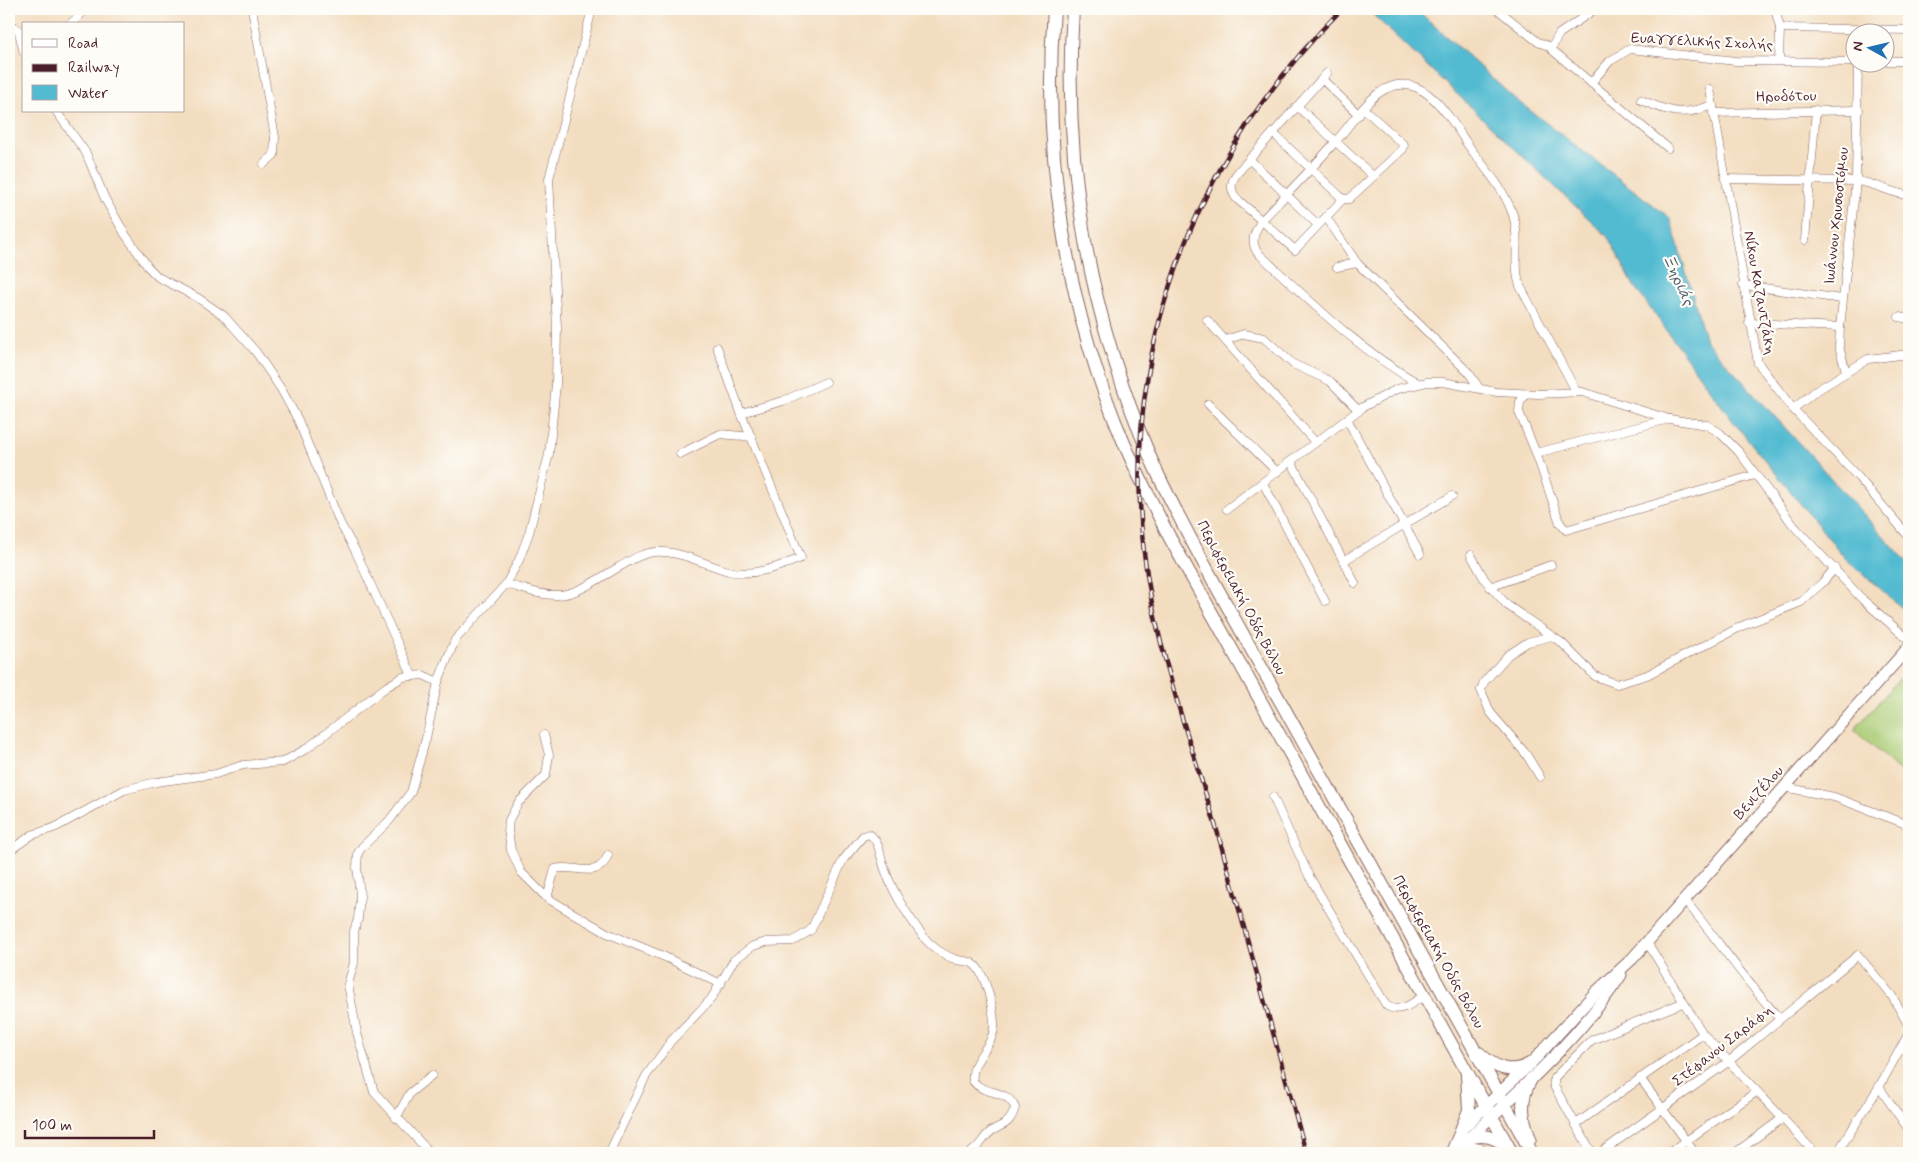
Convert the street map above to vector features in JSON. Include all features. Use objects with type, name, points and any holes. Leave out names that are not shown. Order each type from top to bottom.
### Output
[{"type":"main road","points":[[1054,9],[1051,75],[1058,203],[1068,259],[1084,324],[1123,442],[1170,538],[1512,1152]]},
{"type":"main road","name":"Περιφερειακή Οδός Βόλου","points":[[1073,9],[1070,104],[1079,212],[1100,314],[1131,408],[1172,502],[1206,567],[1501,1099],[1534,1153]]},
{"type":"main road","name":"Βενιζέλου","points":[[1501,1099],[1530,1064],[1596,992],[1632,959],[1909,647]]},
{"type":"main road","name":"Βενιζέλου","points":[[1501,1099],[1531,1079],[1605,1000],[1632,959]]},
{"type":"main road","points":[[1474,1048],[1491,1064],[1504,1070],[1516,1070],[1530,1064]]},
{"type":"main road","points":[[1463,1141],[1469,1104],[1465,1068]]},
{"type":"main road","points":[[1531,1079],[1524,1095],[1522,1109],[1534,1153]]},
{"type":"main road","points":[[1451,1153],[1501,1099]]},
{"type":"main road","points":[[1463,1141],[1479,1135],[1490,1136],[1512,1152]]},
{"type":"street","points":[[72,22],[87,9]]},
{"type":"street","points":[[252,9],[275,138],[274,155],[264,164]]},
{"type":"street","points":[[430,1153],[374,1092],[357,1033],[349,994],[350,974],[355,952],[354,931],[358,919],[360,896],[357,860],[362,847],[389,821],[411,792],[426,738],[438,682],[455,640],[506,584],[519,560],[529,533],[549,454],[556,375],[557,327],[549,179],[592,9]]},
{"type":"street","points":[[1497,9],[1538,42],[1551,47],[1554,54],[1668,148]]},
{"type":"street","points":[[1551,47],[1559,34],[1595,9]]},
{"type":"street","points":[[1775,9],[1780,28],[1779,60]]},
{"type":"street","points":[[9,23],[21,33]]},
{"type":"street","points":[[1780,28],[1846,31]]},
{"type":"street","points":[[1896,30],[1909,30]]},
{"type":"street","name":"Ευαγγελικής Σχολής","points":[[1591,83],[1610,61],[1630,49],[1736,61],[1846,62]]},
{"type":"street","points":[[1896,62],[1909,61]]},
{"type":"street","name":"Ιωάννου Χρυσοστόμου","points":[[1846,371],[1839,347],[1842,299],[1856,181],[1859,110],[1857,72]]},
{"type":"street","points":[[1273,133],[1343,199],[1349,199],[1404,145],[1361,112],[1324,76],[1249,159],[1233,178],[1231,189],[1236,198],[1295,250],[1343,199]]},
{"type":"street","points":[[1418,383],[1394,369],[1342,329],[1257,252],[1253,238],[1261,221],[1336,142],[1379,93],[1398,85],[1418,88],[1430,95],[1444,108],[1506,198],[1517,230],[1516,276],[1576,391]]},
{"type":"street","name":"Νίκου Καζαντζάκη","points":[[1710,89],[1758,363],[1793,409],[1859,478],[1909,537]]},
{"type":"street","name":"Ηροδότου","points":[[1641,100],[1674,112],[1712,109],[1859,110]]},
{"type":"street","points":[[1297,106],[1373,176]]},
{"type":"street","points":[[1805,240],[1812,179],[1816,110]]},
{"type":"street","points":[[57,112],[86,153],[105,199],[125,234],[148,266],[158,277],[198,298],[224,316],[256,352],[281,389],[298,420],[340,523],[355,550],[412,675]]},
{"type":"street","points":[[1249,159],[1318,225]]},
{"type":"street","points":[[1725,179],[1856,181],[1876,184],[1900,195],[1909,196]]},
{"type":"street","points":[[1326,217],[1357,263],[1469,373],[1478,388]]},
{"type":"street","points":[[1337,267],[1357,263]]},
{"type":"street","points":[[1743,285],[1842,299]]},
{"type":"street","points":[[1899,317],[1909,319]]},
{"type":"street","points":[[1207,320],[1315,442]]},
{"type":"street","points":[[1750,323],[1840,327]]},
{"type":"street","points":[[1225,340],[1244,334],[1264,338],[1293,364],[1330,381],[1359,410]]},
{"type":"street","points":[[506,584],[541,593],[562,595],[599,580],[634,558],[654,552],[677,554],[727,571],[744,573],[782,566],[802,558],[741,414],[717,347]]},
{"type":"street","points":[[1793,409],[1809,395],[1846,371],[1871,358],[1909,354]]},
{"type":"street","points":[[741,414],[783,401],[826,382]]},
{"type":"street","points":[[1227,510],[1359,410],[1397,389],[1418,383],[1443,382],[1526,394],[1576,391],[1668,419],[1707,425],[1716,429],[1730,442],[1794,526],[1878,614],[1909,640]]},
{"type":"street","points":[[1526,394],[1520,402],[1519,409],[1560,523],[1566,530],[1755,475]]},
{"type":"street","points":[[1208,404],[1277,472]]},
{"type":"street","points":[[1536,453],[1668,419]]},
{"type":"street","points":[[1347,420],[1420,554]]},
{"type":"street","points":[[680,454],[720,434],[752,437]]},
{"type":"street","points":[[1291,461],[1355,583]]},
{"type":"street","points":[[1263,482],[1325,602]]},
{"type":"street","points":[[1343,561],[1403,523],[1452,496]]},
{"type":"street","points":[[1471,554],[1490,588],[1514,610],[1552,636],[1594,676],[1612,683],[1624,684],[1663,668],[1742,626],[1801,602],[1835,568]]},
{"type":"street","points":[[1490,588],[1551,565]]},
{"type":"street","points":[[1540,777],[1526,754],[1490,712],[1481,690],[1484,682],[1508,655],[1528,642],[1552,636]]},
{"type":"street","points":[[9,851],[32,835],[56,827],[124,790],[156,782],[216,774],[243,765],[283,762],[306,749],[386,687],[403,677],[423,675],[438,682]]},
{"type":"street","points":[[544,735],[549,755],[546,775],[512,811],[508,830],[511,850],[521,872],[547,898],[619,940],[665,957],[721,984]]},
{"type":"street","points":[[1784,787],[1834,797],[1909,825]]},
{"type":"street","points":[[1273,797],[1309,876],[1386,1005],[1393,1009],[1402,1008],[1424,995]]},
{"type":"street","points":[[609,1153],[629,1106],[646,1076],[663,1050],[705,1006],[721,984],[734,960],[753,946],[766,942],[793,941],[811,930],[843,860],[863,836],[869,834],[877,843],[889,885],[924,938],[941,953],[957,960],[972,962],[984,979],[995,1030],[973,1070],[973,1081],[982,1088],[1004,1095],[1010,1099],[1015,1108],[1008,1123],[987,1135],[980,1146],[970,1153]]},
{"type":"street","points":[[547,898],[555,869],[566,867],[591,871],[604,863],[608,855]]},
{"type":"street","points":[[1684,900],[1723,946],[1749,985],[1780,1019]]},
{"type":"street","points":[[1647,942],[1682,1003],[1703,1034],[1756,1092],[1783,1118],[1811,1152]]},
{"type":"street","name":"Στέφανου Σαράφη","points":[[1600,1153],[1728,1062],[1859,954],[1892,996],[1909,1026]]},
{"type":"street","points":[[1592,1153],[1553,1082],[1583,1047],[1592,1040],[1682,1003]]},
{"type":"street","points":[[1837,1153],[1879,1087],[1909,1032]]},
{"type":"street","points":[[1576,1124],[1703,1034]]},
{"type":"street","points":[[396,1118],[410,1093],[432,1075]]},
{"type":"street","points":[[1640,1078],[1695,1153]]},
{"type":"street","points":[[1879,1087],[1909,1130]]},
{"type":"street","points":[[1668,1153],[1756,1092]]},
{"type":"street","points":[[1736,1153],[1783,1118]]},
{"type":"street","points":[[1463,1141],[1487,1153]]},
{"type":"green space","points":[[1909,668],[1909,779],[1854,730]]},
{"type":"water","name":"Ξηριάς","points":[[1367,9],[1416,9],[1515,99],[1670,218],[1706,341],[1909,564],[1909,614],[1845,558],[1732,420],[1634,286],[1608,237]]},
{"type":"railway","points":[[1306,1153],[1218,834],[1158,632],[1152,603],[1141,520],[1141,438],[1151,359],[1171,282],[1200,208],[1239,138],[1286,71],[1342,9]]}]
